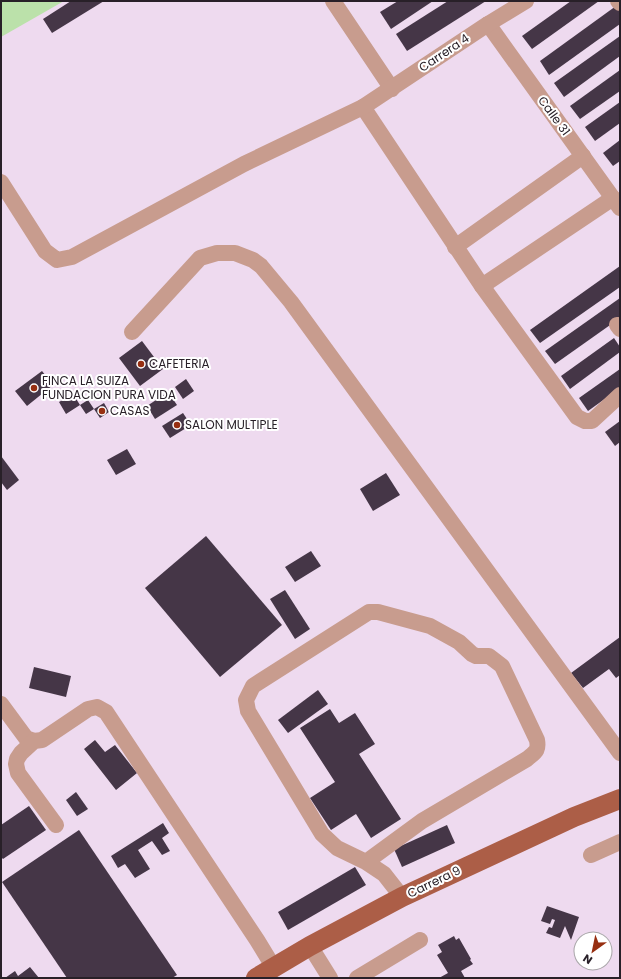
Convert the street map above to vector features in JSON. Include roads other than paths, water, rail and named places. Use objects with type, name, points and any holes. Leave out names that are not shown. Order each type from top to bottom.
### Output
[{"type":"main road","name":"Carrera 9","points":[[256,978],[310,946],[402,897],[574,817],[619,801]]},
{"type":"street","points":[[333,1],[392,89]]},
{"type":"street","name":"Carrera 4","points":[[1,182],[45,251],[57,260],[72,257],[244,164],[363,107],[488,24],[526,1]]},
{"type":"street","name":"Calle 31","points":[[488,24],[616,203]]},
{"type":"street","points":[[363,107],[482,286],[577,417],[585,421],[592,421],[620,395]]},
{"type":"street","points":[[455,246],[583,156]]},
{"type":"street","points":[[482,286],[616,203]]},
{"type":"street","points":[[132,332],[200,258],[216,253],[235,253],[253,260],[261,266],[291,302],[620,753]]},
{"type":"street","points":[[366,862],[422,821],[527,759],[537,751],[538,746],[537,740],[502,666],[489,656],[476,656],[472,654],[459,642],[430,626],[378,612],[369,612],[253,686],[246,700],[248,711],[322,834],[337,848],[366,862],[384,874],[402,897]]},
{"type":"street","points":[[1,704],[26,738],[34,741],[42,740],[88,709],[97,707],[106,712],[274,968]]},
{"type":"street","points":[[34,741],[21,753],[17,759],[16,764],[18,773],[56,825]]},
{"type":"street","points":[[591,855],[620,842]]},
{"type":"street","points":[[357,978],[420,940]]},
{"type":"street","points":[[310,946],[330,978]]},
{"type":"place","name":"CAFETERIA","points":[[141,364]]},
{"type":"place","name":"FINCA LA SUIZA FUNDACION PURA VIDA","points":[[34,388]]},
{"type":"place","name":"CASAS","points":[[102,411]]},
{"type":"place","name":"SALON MULTIPLE","points":[[177,425]]}]
